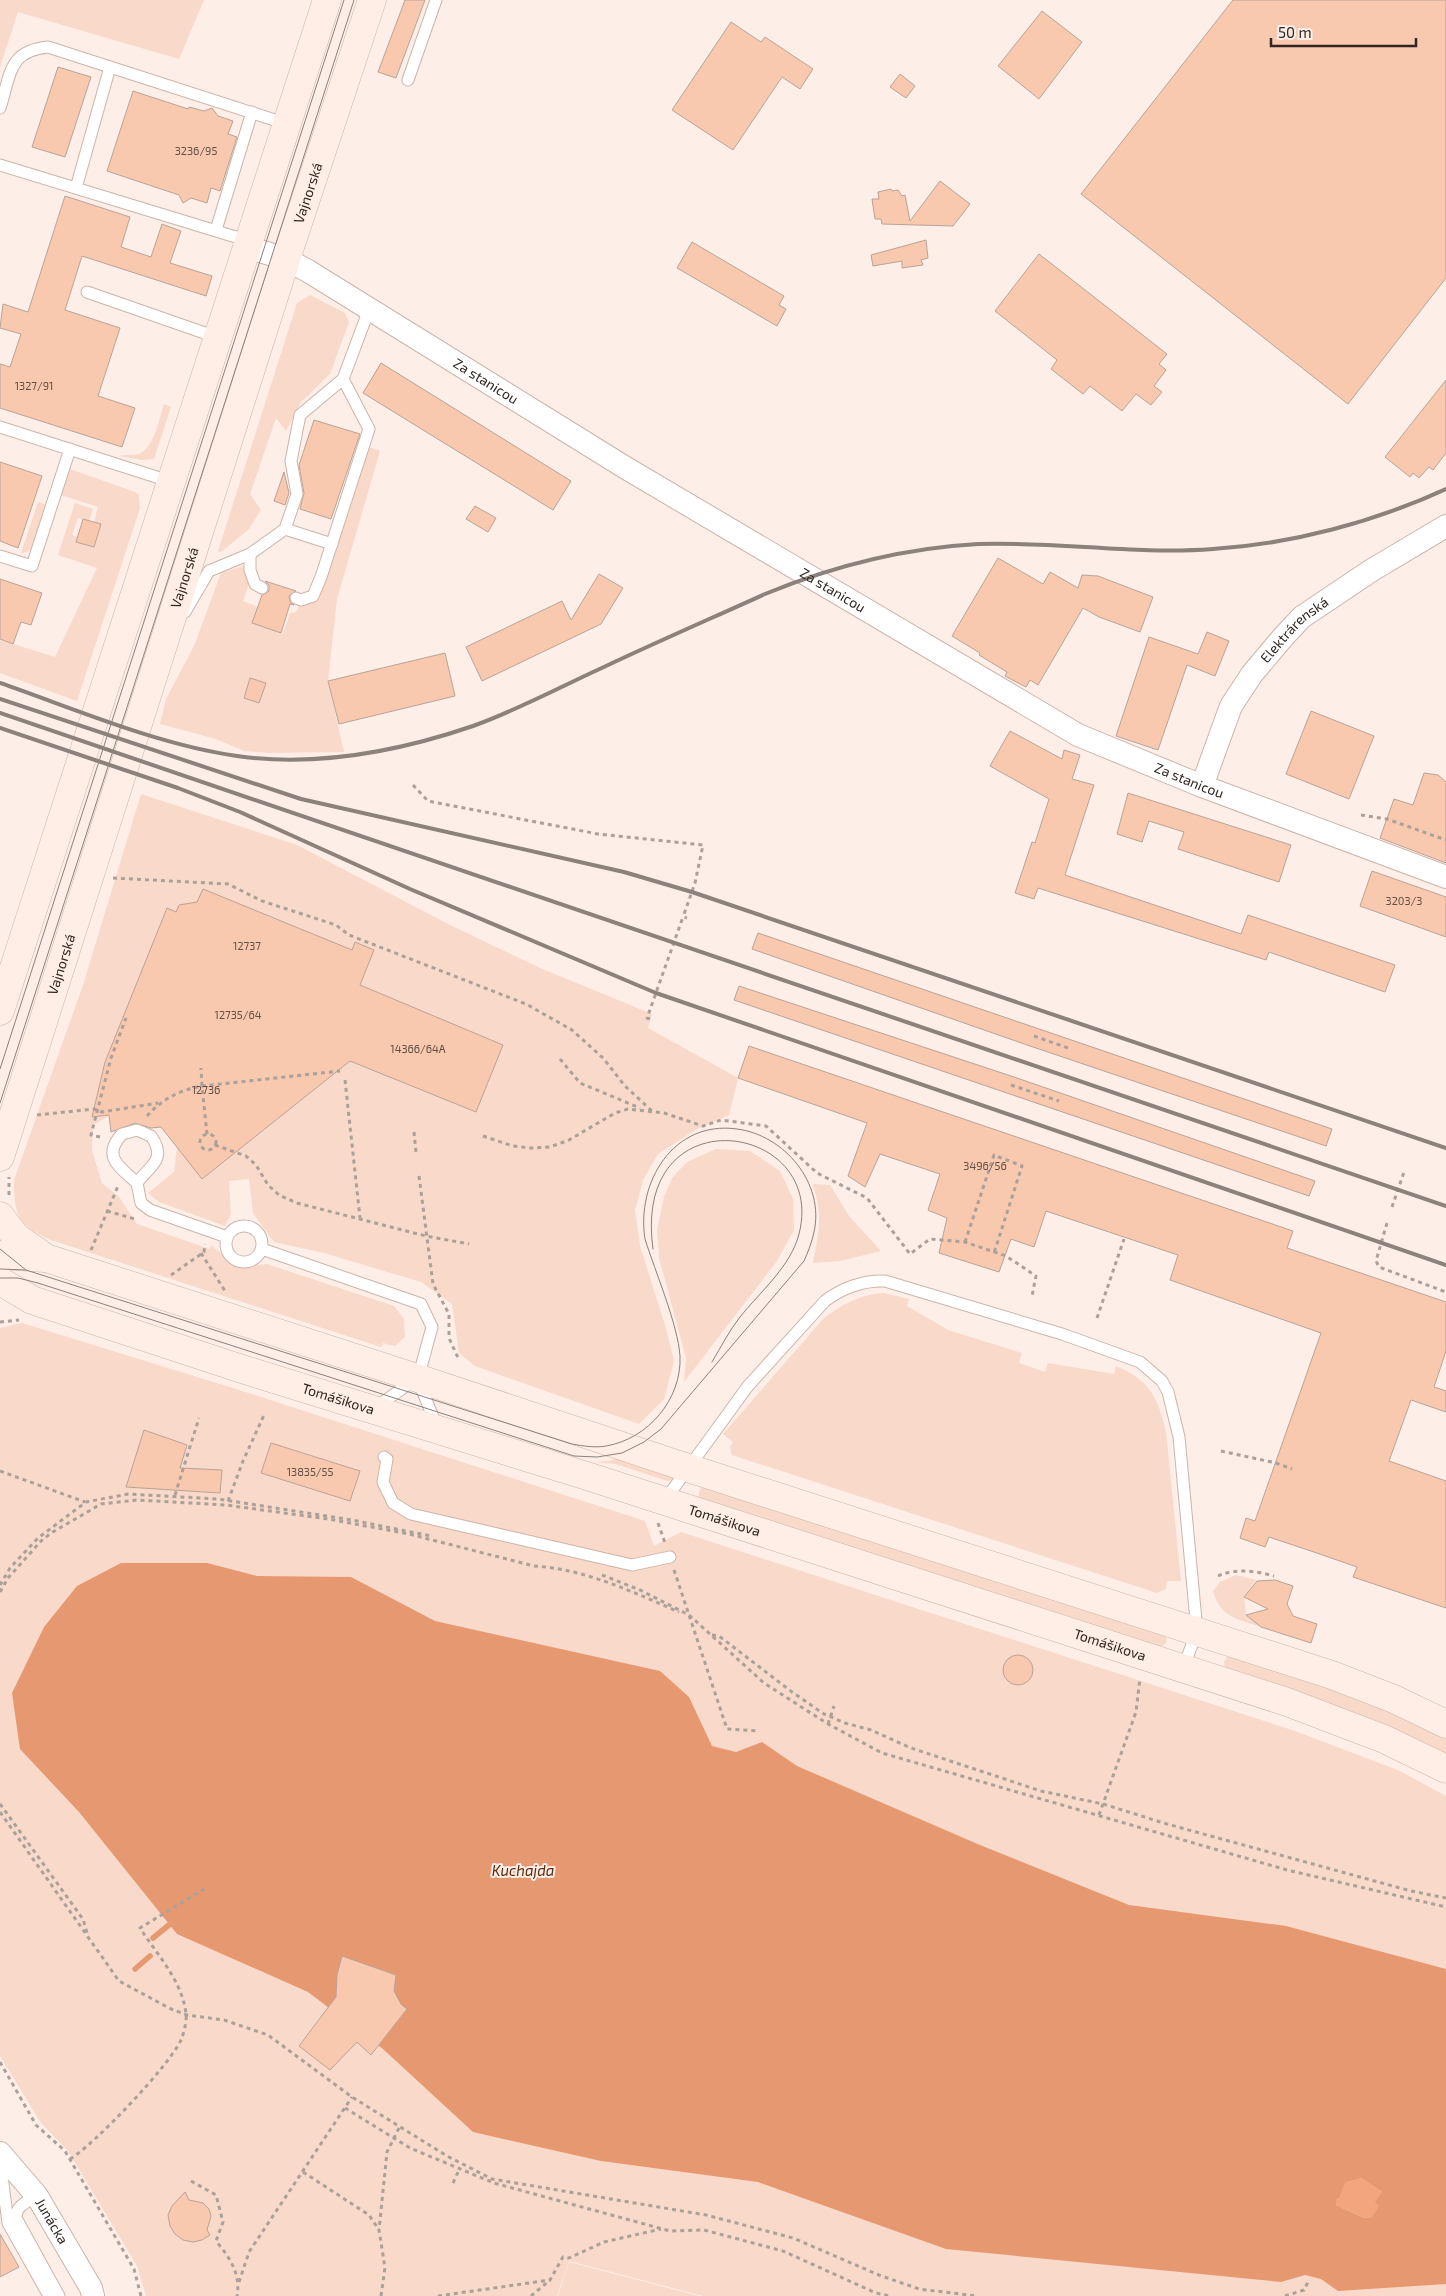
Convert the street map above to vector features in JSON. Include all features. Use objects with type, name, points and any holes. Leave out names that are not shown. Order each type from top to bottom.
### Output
[{"type":"main road","points":[[0,1011],[327,0]]},
{"type":"main road","name":"Vajnorská","points":[[6,1163],[162,650],[286,260],[372,0]]},
{"type":"main road","points":[[5,1210],[16,1237],[46,1258]]},
{"type":"main road","points":[[0,1255],[46,1258],[417,1378],[688,1468],[1355,1683],[1446,1724]]},
{"type":"main road","name":"Tomášikova","points":[[0,1281],[29,1310],[242,1369],[374,1409],[438,1430],[660,1510],[1329,1717],[1384,1739],[1446,1769]]},
{"type":"main road","points":[[0,1307],[29,1310]]},
{"type":"street","name":"Za stanicou","points":[[248,244],[286,260],[370,307],[626,468],[1078,735],[1202,786],[1446,877]]},
{"type":"street","name":"Elektrárenská","points":[[1202,786],[1232,706],[1252,674],[1284,636],[1302,617],[1372,570],[1446,526]]},
{"type":"street","name":"Junácka","points":[[0,2154],[37,2196],[91,2288],[93,2296]]},
{"type":"lane","points":[[408,80],[436,0]]},
{"type":"lane","points":[[0,108],[16,61],[30,49],[48,47],[287,124]]},
{"type":"lane","points":[[76,188],[110,67]]},
{"type":"lane","points":[[216,230],[252,112]]},
{"type":"lane","points":[[0,165],[216,230],[248,244]]},
{"type":"lane","points":[[87,292],[219,338]]},
{"type":"lane","points":[[162,650],[209,571],[250,554],[285,528],[297,494],[291,460],[300,415],[343,380],[370,307]]},
{"type":"lane","points":[[296,598],[301,600],[313,596],[369,429],[343,380]]},
{"type":"lane","points":[[0,427],[172,482]]},
{"type":"lane","points":[[0,556],[32,566],[70,449]]},
{"type":"lane","points":[[285,528],[332,544]]},
{"type":"lane","points":[[250,554],[250,570],[255,584],[262,588]]},
{"type":"lane","points":[[137,1183],[154,1165],[158,1150],[151,1136],[137,1130],[122,1134],[114,1147],[113,1155],[120,1169],[137,1183],[141,1204],[150,1210],[227,1237]]},
{"type":"lane","points":[[250,1226],[260,1235],[262,1249],[252,1260],[238,1261],[227,1251],[227,1237],[236,1227],[250,1226]]},
{"type":"lane","points":[[262,1249],[421,1304],[432,1327],[417,1378],[374,1409]]},
{"type":"lane","points":[[660,1510],[748,1386],[786,1341],[825,1301],[839,1291],[854,1285],[885,1281],[1062,1334],[1140,1362],[1151,1370],[1168,1392],[1180,1437],[1197,1631],[1182,1670]]},
{"type":"lane","points":[[417,1378],[438,1430]]},
{"type":"lane","points":[[384,1457],[387,1459],[382,1482],[393,1503],[411,1514],[632,1565],[670,1557]]},
{"type":"lane","points":[[0,2160],[12,2220],[49,2296]]},
{"type":"lane","points":[[12,2220],[20,2207],[37,2196]]},
{"type":"lane","points":[[12,2220],[59,2296]]},
{"type":"path","points":[[413,785],[428,801],[598,834],[703,844],[685,918],[647,1018],[650,1019]]},
{"type":"path","points":[[1361,815],[1387,819],[1446,840]]},
{"type":"path","points":[[113,878],[228,884],[262,901],[336,925],[349,935],[526,1004],[572,1030],[603,1058],[625,1086],[652,1111]]},
{"type":"path","points":[[100,1137],[91,1135],[111,1058],[126,1018]]},
{"type":"path","points":[[1034,1036],[1070,1049]]},
{"type":"path","points":[[560,1059],[580,1083],[643,1110]]},
{"type":"path","points":[[201,1068],[207,1134]]},
{"type":"path","points":[[29,1116],[94,1109],[102,1112],[158,1103],[186,1089],[202,1086],[340,1071]]},
{"type":"path","points":[[345,1080],[360,1218]]},
{"type":"path","points":[[1011,1085],[1059,1101]]},
{"type":"path","points":[[147,1116],[158,1103]]},
{"type":"path","points":[[483,1136],[513,1146],[531,1148],[550,1147],[569,1140],[615,1113],[628,1109],[652,1111],[702,1126],[721,1120],[766,1126],[817,1173],[867,1198],[910,1254],[930,1239],[964,1242],[1006,1256],[1036,1276],[1032,1296]]},
{"type":"path","points":[[414,1132],[416,1152]]},
{"type":"path","points":[[207,1134],[214,1137],[215,1145],[209,1150],[202,1148],[200,1140],[202,1136],[207,1134]]},
{"type":"path","points":[[215,1145],[246,1156],[256,1165],[268,1185],[279,1195],[323,1211],[360,1218],[426,1236],[469,1244]]},
{"type":"path","points":[[964,1242],[994,1155],[1022,1166],[994,1253]]},
{"type":"path","points":[[5,1210],[9,1176],[6,1163]]},
{"type":"path","points":[[1392,1207],[1404,1172]]},
{"type":"path","points":[[419,1176],[433,1284],[449,1314],[449,1338],[459,1360]]},
{"type":"path","points":[[90,1255],[118,1186]]},
{"type":"path","points":[[107,1211],[136,1219]]},
{"type":"path","points":[[1387,1223],[1376,1261],[1379,1266],[1446,1292]]},
{"type":"path","points":[[1097,1318],[1124,1239]]},
{"type":"path","points":[[201,1253],[227,1295]]},
{"type":"path","points":[[0,1322],[29,1310]]},
{"type":"path","points":[[228,1501],[243,1461],[264,1415]]},
{"type":"path","points":[[175,1495],[199,1418]]},
{"type":"path","points":[[1221,1451],[1276,1463],[1292,1470]]},
{"type":"path","points":[[0,1471],[86,1502]]},
{"type":"path","points":[[0,1585],[10,1568],[38,1538],[86,1502],[128,1494],[175,1495],[228,1501],[352,1520],[469,1544]]},
{"type":"path","points":[[0,1592],[8,1578],[40,1541],[51,1533],[101,1504],[137,1500],[226,1505],[328,1519],[409,1534],[534,1566],[552,1567],[588,1576],[689,1615]]},
{"type":"path","points":[[660,1510],[670,1557],[727,1729],[758,1732]]},
{"type":"path","points":[[1218,1576],[1227,1572],[1240,1571],[1274,1576]]},
{"type":"path","points":[[595,1573],[640,1590],[689,1615],[764,1683],[828,1724],[882,1753],[1287,1870],[1446,1908]]},
{"type":"path","points":[[712,1635],[719,1636],[792,1692],[830,1717],[871,1730],[911,1748],[1042,1791],[1102,1804],[1167,1824],[1411,1891],[1446,1898]]},
{"type":"path","points":[[1099,1815],[1136,1712],[1141,1673]]},
{"type":"path","points":[[828,1724],[834,1706]]},
{"type":"path","points":[[0,1804],[83,1919],[87,1928],[87,1935]]},
{"type":"path","points":[[0,1812],[119,1981],[170,2009],[187,2015],[224,2020],[268,2035],[352,2097],[447,2156],[492,2179],[706,2215],[793,2238],[879,2275],[919,2289],[977,2296]]},
{"type":"path","points":[[70,2159],[92,2143],[166,2062],[181,2039],[187,2015],[179,1988],[140,1928],[204,1889]]},
{"type":"path","points":[[0,2062],[36,2125],[66,2151],[134,2269],[141,2296]]},
{"type":"path","points":[[237,2296],[239,2282],[249,2252],[352,2097]]},
{"type":"path","points":[[345,2108],[410,2148],[459,2170],[568,2205],[670,2231],[704,2230],[783,2251],[876,2293],[890,2296]]},
{"type":"path","points":[[381,2296],[385,2268],[379,2230],[387,2152],[400,2126]]},
{"type":"path","points":[[453,2182],[459,2170]]},
{"type":"path","points":[[303,2172],[369,2215],[379,2230]]},
{"type":"path","points":[[190,2181],[216,2195],[223,2222],[216,2241],[228,2256],[239,2282]]},
{"type":"path","points":[[531,2296],[550,2280],[564,2257],[569,2258],[604,2242],[664,2228]]},
{"type":"path","points":[[438,2296],[550,2280]]},
{"type":"path","points":[[1285,2296],[1304,2290],[1309,2280]]},
{"type":"shaded area","points":[[0,0],[204,0],[179,59],[18,12],[0,67]]},
{"type":"shaded area","points":[[310,295],[345,313],[349,322],[330,374],[301,402],[286,431],[276,418],[250,494],[261,510],[249,529],[221,552],[218,551],[297,303]]},
{"type":"shaded area","points":[[164,404],[171,407],[154,459],[142,460],[119,456],[139,454],[149,445],[156,432]]},
{"type":"shaded area","points":[[376,427],[369,447],[380,451],[337,599],[328,681],[344,752],[270,753],[244,751],[216,739],[160,724],[166,699],[194,646],[221,573],[243,566],[249,584],[243,601],[258,607],[252,623],[283,634],[290,613],[296,612],[299,606],[314,602],[321,592],[374,428]]},
{"type":"shaded area","points":[[70,469],[135,492],[139,495],[140,508],[77,701],[0,673],[0,640],[55,657],[97,568],[58,555],[75,503],[93,509],[89,521],[78,518],[72,535],[77,537],[76,542],[94,547],[101,525],[94,522],[98,507],[61,495]]},
{"type":"shaded area","points":[[38,502],[47,505],[33,547],[29,551],[21,553]]},
{"type":"shaded area","points":[[141,794],[297,845],[448,924],[540,968],[652,1014],[648,1028],[738,1078],[729,1115],[697,1129],[658,1154],[643,1180],[635,1210],[640,1246],[665,1325],[674,1361],[664,1399],[639,1424],[475,1366],[459,1353],[452,1304],[421,1282],[324,1253],[274,1242],[253,1213],[249,1179],[229,1181],[231,1214],[225,1226],[159,1202],[148,1193],[174,1172],[177,1147],[166,1120],[113,1114],[93,1125],[92,1151],[102,1183],[119,1197],[137,1224],[210,1249],[211,1245],[237,1267],[267,1264],[394,1306],[404,1319],[405,1337],[395,1346],[383,1343],[381,1347],[51,1240],[31,1229],[20,1218],[15,1202],[14,1180],[83,985]]},
{"type":"shaded area","points":[[716,1149],[750,1151],[780,1171],[793,1199],[794,1230],[777,1261],[684,1382],[686,1358],[659,1258],[657,1230],[664,1197],[672,1178],[687,1162]]},
{"type":"shaded area","points":[[813,1184],[830,1185],[849,1216],[881,1251],[840,1261],[813,1263],[819,1215]]},
{"type":"shaded area","points":[[883,1293],[909,1299],[907,1306],[948,1330],[1022,1353],[1019,1363],[1045,1372],[1048,1363],[1114,1374],[1116,1366],[1128,1371],[1145,1384],[1160,1409],[1166,1432],[1181,1581],[1167,1581],[1166,1589],[1157,1593],[732,1455],[730,1447],[733,1442],[723,1434],[824,1318],[852,1301]]},
{"type":"shaded area","points":[[22,1323],[236,1389],[645,1521],[654,1546],[681,1532],[1295,1731],[1400,1771],[1446,1796],[1446,2296],[703,2296],[569,2261],[557,2296],[146,2296],[137,2266],[68,2151],[41,2123],[0,2056],[0,1328]]},
{"type":"shaded area","points":[[625,1456],[682,1474],[675,1480],[667,1481],[616,1464],[593,1462],[609,1461]]},
{"type":"shaded area","points":[[704,1485],[1165,1634],[1167,1641],[1164,1645],[1157,1648],[700,1501],[699,1492]]},
{"type":"shaded area","points":[[1236,1575],[1256,1580],[1244,1596],[1245,1615],[1261,1627],[1231,1616],[1220,1607],[1216,1600],[1213,1591],[1220,1582]]},
{"type":"shaded area","points":[[1228,1656],[1322,1682],[1446,1735],[1446,1757],[1225,1668],[1224,1662]]},
{"type":"shaded area","points":[[1361,2178],[1382,2192],[1378,2204],[1380,2206],[1372,2217],[1364,2218],[1336,2205],[1336,2200],[1340,2197],[1345,2183]]},
{"type":"shaded area","points":[[569,2262],[699,2296],[558,2296]]},
{"type":"water","name":"Kuchajda","points":[[121,1563],[207,1563],[257,1576],[351,1577],[435,1621],[660,1671],[689,1697],[712,1746],[736,1752],[762,1742],[797,1766],[980,1845],[1129,1905],[1286,1926],[1446,1969],[1446,2284],[1338,2291],[1321,2279],[1305,2275],[1281,2282],[946,2249],[758,2182],[601,2161],[473,2132],[383,2049],[308,1992],[177,1934],[79,1812],[20,1749],[12,1693],[44,1627],[77,1586]],"holes":[[[1361,2178],[1382,2192],[1375,2202],[1379,2206],[1372,2217],[1364,2218],[1336,2205],[1336,2200],[1340,2197],[1345,2183]]]},
{"type":"building","points":[[405,0],[425,0],[396,78],[378,72]]},
{"type":"building","points":[[1233,0],[1446,0],[1446,278],[1348,404],[1081,194]]},
{"type":"building","points":[[1042,11],[1082,42],[1039,99],[998,66]]},
{"type":"building","points":[[731,22],[761,42],[765,37],[813,69],[800,89],[782,77],[733,150],[672,110]]},
{"type":"building","points":[[58,67],[91,77],[65,157],[32,147]]},
{"type":"building","points":[[900,74],[915,86],[906,98],[890,87]]},
{"type":"building","points":[[133,91],[188,109],[189,107],[204,111],[212,108],[218,116],[233,121],[228,134],[237,137],[220,191],[211,188],[207,203],[191,198],[183,203],[179,195],[107,171]]},
{"type":"building","points":[[940,181],[970,204],[953,226],[882,224],[881,219],[875,219],[872,199],[879,199],[878,192],[891,189],[892,191],[898,190],[902,196],[905,195],[910,221]]},
{"type":"building","points":[[65,196],[130,217],[121,247],[151,257],[162,224],[181,231],[170,263],[212,276],[206,296],[82,256],[65,310],[120,328],[98,396],[135,408],[122,447],[0,408],[0,364],[10,367],[21,334],[0,328],[3,304],[28,312]]},
{"type":"building","points":[[926,240],[928,258],[921,260],[923,265],[902,268],[902,261],[873,266],[871,255]]},
{"type":"building","points":[[692,242],[784,296],[779,305],[786,309],[777,326],[677,268]]},
{"type":"building","points":[[1039,254],[1167,354],[1159,364],[1166,370],[1154,386],[1162,392],[1151,405],[1136,394],[1122,411],[1090,386],[1083,394],[1051,369],[1057,360],[995,311]]},
{"type":"building","points":[[381,363],[571,481],[553,510],[363,393]]},
{"type":"building","points":[[1446,380],[1446,453],[1433,470],[1429,467],[1419,478],[1413,473],[1410,477],[1385,457]]},
{"type":"building","points":[[314,420],[360,434],[331,519],[300,509],[304,493],[299,465]]},
{"type":"building","points":[[0,462],[42,476],[18,548],[0,541]]},
{"type":"building","points":[[284,472],[289,493],[285,505],[274,501]]},
{"type":"building","points":[[475,506],[496,518],[488,532],[466,519]]},
{"type":"building","points":[[83,519],[101,524],[94,547],[76,542]]},
{"type":"building","points":[[998,558],[1043,584],[1050,572],[1078,588],[1082,575],[1098,576],[1153,597],[1140,632],[1099,617],[1083,608],[1038,685],[1030,680],[1026,687],[1005,676],[1007,672],[952,636]]},
{"type":"building","points":[[599,574],[623,588],[601,624],[482,681],[466,647],[562,601],[571,620]]},
{"type":"building","points":[[0,579],[42,593],[31,625],[21,622],[13,644],[0,639]]},
{"type":"building","points":[[265,581],[296,591],[289,596],[290,602],[294,605],[290,604],[281,633],[252,623],[262,595],[269,591],[269,585]]},
{"type":"building","points":[[1207,632],[1229,641],[1215,676],[1187,665],[1158,750],[1116,736],[1149,637],[1198,654]]},
{"type":"building","points":[[445,653],[455,696],[339,724],[328,681]]},
{"type":"building","points":[[250,678],[266,683],[259,703],[244,698]]},
{"type":"building","points":[[1311,711],[1374,736],[1349,799],[1286,774]]},
{"type":"building","points":[[1010,731],[1062,759],[1064,750],[1080,755],[1072,779],[1094,785],[1065,875],[1241,934],[1248,915],[1395,965],[1385,992],[1269,952],[1266,960],[1038,888],[1034,899],[1015,893],[1032,842],[1035,843],[1049,799],[990,766]]},
{"type":"building","points":[[1424,773],[1438,775],[1446,782],[1446,863],[1380,838],[1394,799],[1413,805]]},
{"type":"building","points":[[1128,793],[1291,845],[1279,882],[1178,849],[1184,832],[1149,821],[1142,842],[1117,834]]},
{"type":"building","points":[[1372,871],[1446,897],[1446,937],[1360,906]]},
{"type":"building","points":[[203,889],[352,950],[355,942],[374,950],[360,985],[503,1045],[476,1112],[350,1061],[202,1179],[161,1127],[151,1128],[135,1123],[111,1132],[109,1115],[92,1117],[105,1062],[167,908],[176,912],[179,905],[197,902]]},
{"type":"building","points":[[758,933],[1332,1129],[1326,1146],[1030,1046],[752,949]]},
{"type":"building","points":[[739,986],[1014,1077],[1315,1181],[1309,1196],[734,1000]]},
{"type":"building","points":[[749,1046],[1293,1231],[1287,1248],[1446,1302],[1446,1351],[1434,1387],[1446,1391],[1446,1412],[1411,1400],[1389,1461],[1446,1481],[1446,1608],[1353,1577],[1357,1567],[1308,1550],[1269,1537],[1265,1547],[1240,1538],[1246,1518],[1255,1521],[1321,1333],[1170,1280],[1178,1255],[1046,1211],[1034,1247],[1011,1239],[999,1272],[939,1253],[947,1218],[928,1210],[940,1174],[880,1154],[865,1187],[848,1176],[867,1123],[738,1078]]},
{"type":"building","points":[[144,1430],[187,1445],[180,1468],[222,1470],[220,1493],[126,1487]]},
{"type":"building","points":[[271,1443],[360,1471],[350,1501],[261,1473]]},
{"type":"building","points":[[1275,1580],[1293,1586],[1287,1604],[1293,1616],[1317,1624],[1311,1643],[1261,1627],[1246,1615],[1268,1609],[1244,1597],[1257,1581]]},
{"type":"building","points":[[1018,1655],[1028,1660],[1033,1670],[1028,1680],[1018,1685],[1008,1680],[1003,1670],[1008,1660]]},
{"type":"building","points":[[342,1956],[396,1975],[394,1991],[401,2004],[407,2009],[371,2055],[357,2042],[330,2070],[299,2046],[336,1997],[337,1975]]},
{"type":"building","points":[[185,2192],[189,2200],[203,2203],[209,2209],[211,2216],[207,2230],[210,2235],[202,2240],[193,2242],[183,2240],[175,2234],[170,2226],[168,2215],[172,2206]]},
{"type":"building","points":[[0,2234],[19,2267],[0,2277]]},
{"type":"waterway","points":[[153,1938],[169,1925]]},
{"type":"waterway","points":[[135,1969],[150,1956]]},
{"type":"tram line","points":[[0,1069],[344,0]]},
{"type":"tram line","points":[[0,1103],[354,0]]},
{"type":"tram line","points":[[0,1269],[26,1270],[572,1444],[602,1447],[621,1442],[636,1435],[660,1415],[669,1402],[679,1372],[680,1356],[675,1329],[645,1239],[644,1218],[647,1197],[653,1177],[677,1145],[694,1135],[714,1129],[737,1129],[754,1133],[785,1151],[797,1164],[807,1179],[813,1196],[816,1214],[813,1236],[804,1261],[661,1429],[644,1442],[622,1453],[597,1457],[574,1456],[38,1283],[18,1278],[0,1278]]},
{"type":"tram line","points":[[653,1249],[654,1199],[671,1165],[697,1146],[729,1141],[760,1148],[785,1167],[800,1196],[799,1234],[795,1246],[782,1268],[736,1322],[712,1362]]},
{"type":"tram line","points":[[0,1249],[26,1270]]},
{"type":"railway","points":[[0,683],[147,735],[207,751],[237,756],[297,760],[356,755],[415,743],[490,720],[765,594],[817,575],[870,560],[896,554],[978,544],[1037,544],[1154,550],[1213,549],[1243,546],[1302,537],[1332,530],[1390,512],[1446,489]]},
{"type":"railway","points":[[0,699],[301,799],[624,872],[692,892],[1446,1148]]},
{"type":"railway","points":[[0,713],[1446,1206]]},
{"type":"railway","points":[[0,728],[178,788],[240,812],[410,889],[656,993],[1446,1265]]}]
